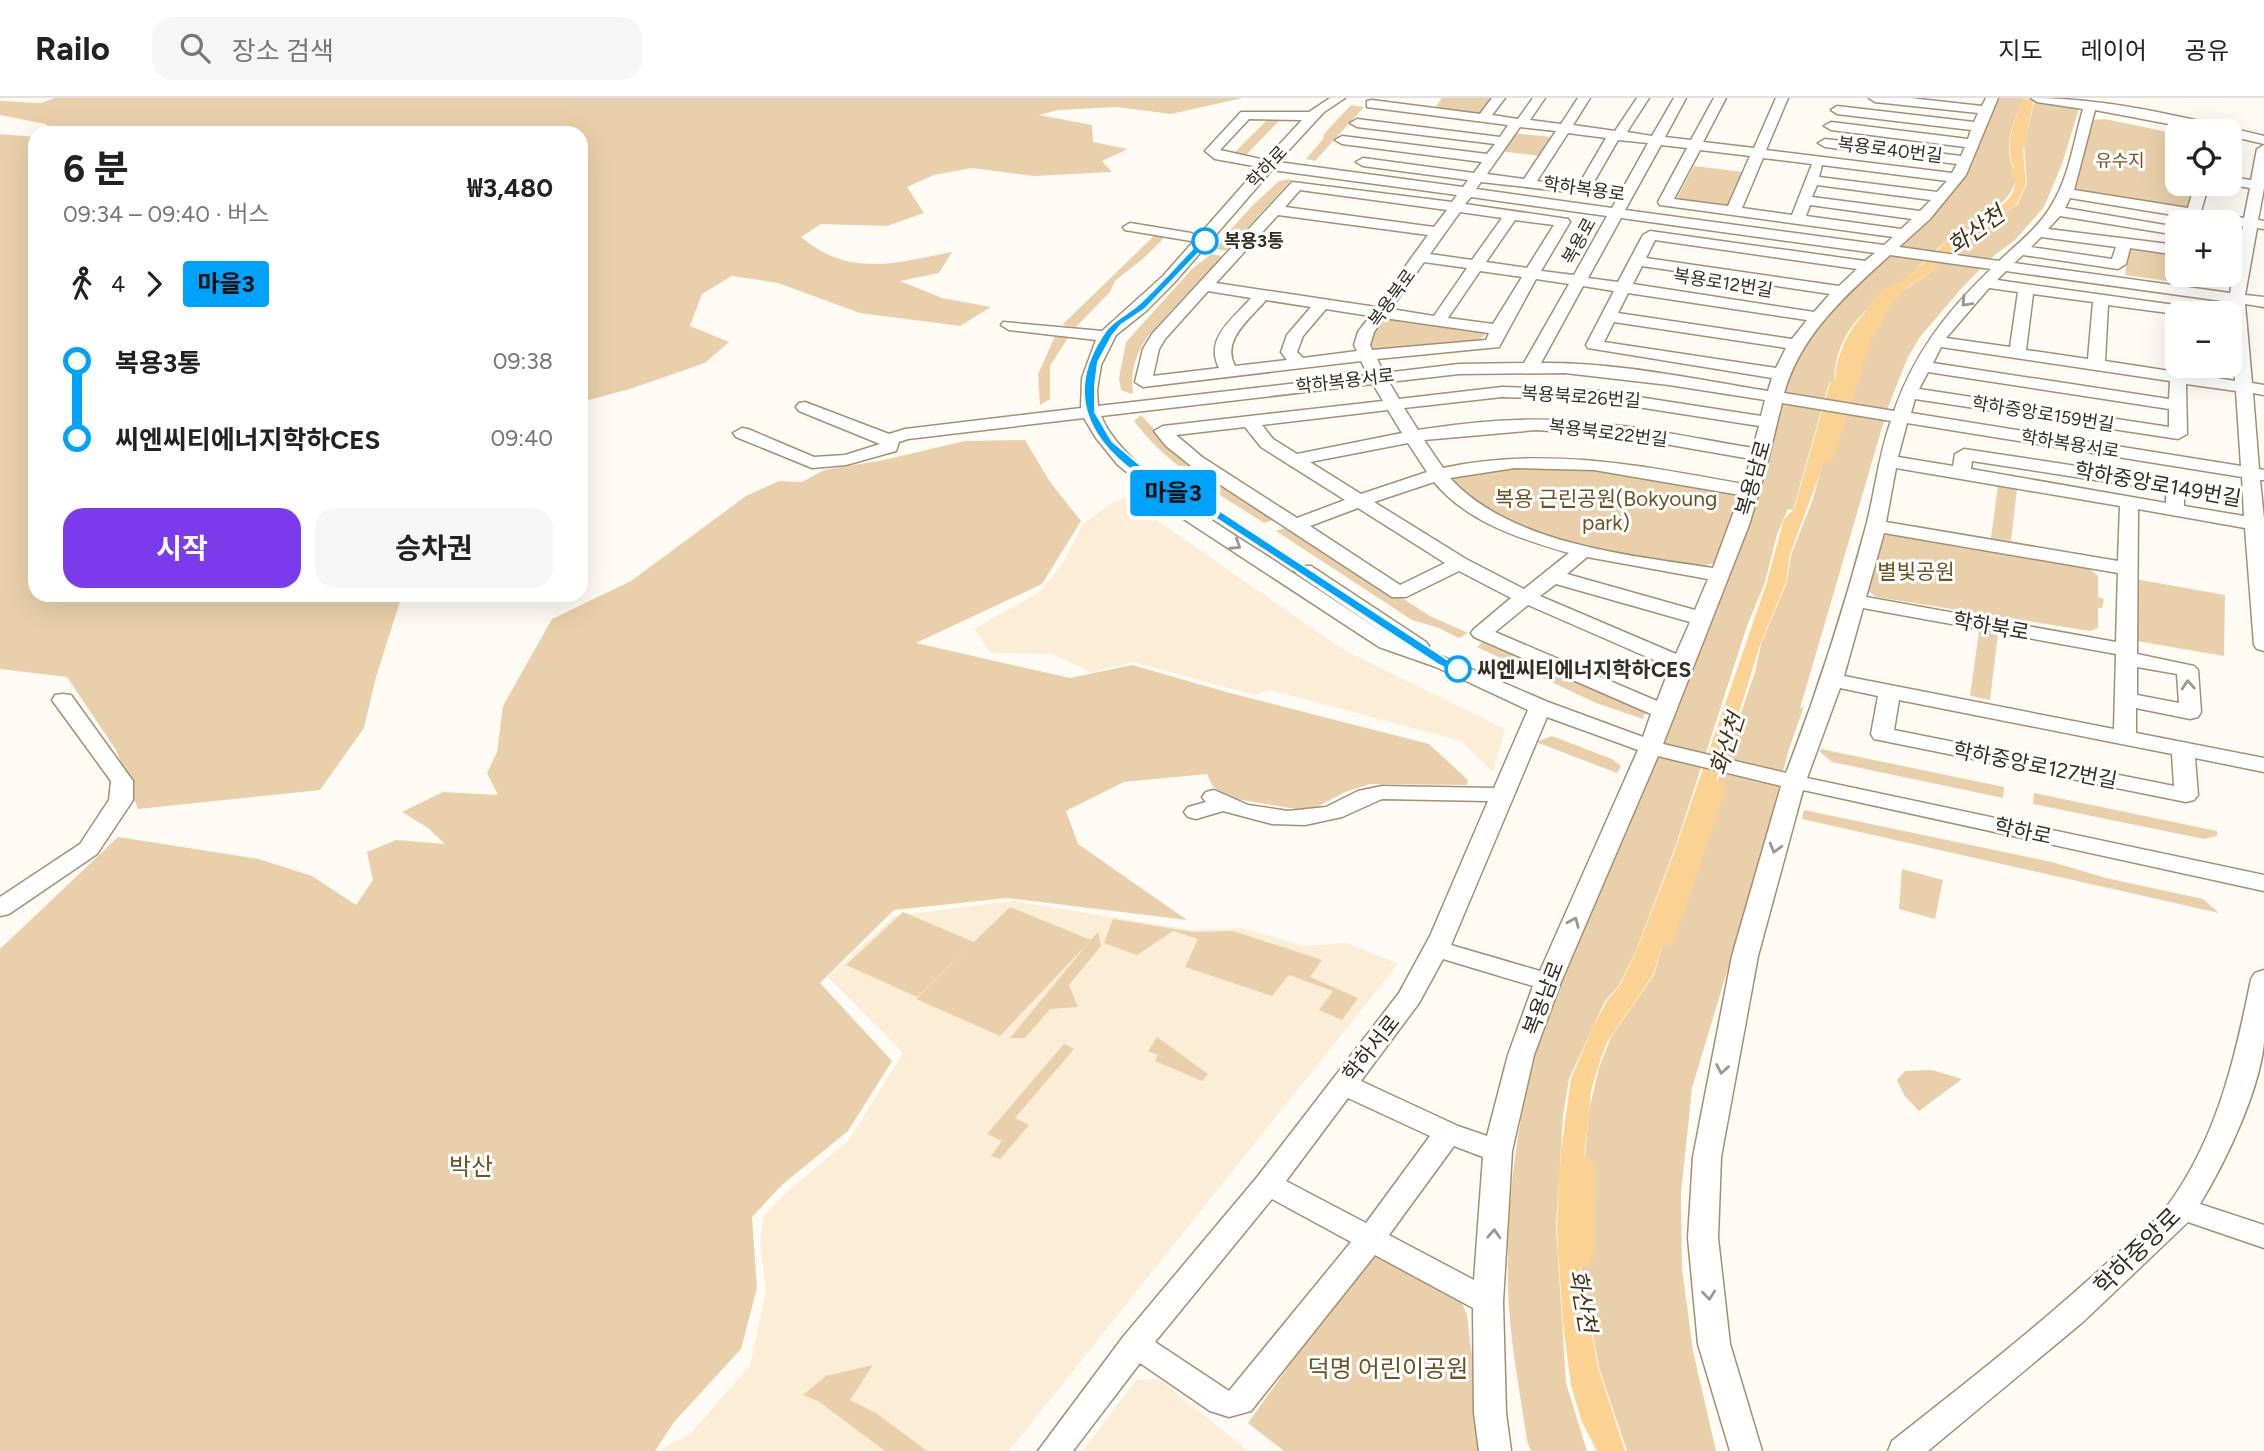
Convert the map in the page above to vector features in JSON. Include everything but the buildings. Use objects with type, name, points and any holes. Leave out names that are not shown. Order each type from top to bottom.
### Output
[{"type":"street","name":"학하로","points":[[1090,412],[1093,362],[1124,304],[1191,237],[1215,224],[1319,108],[1339,98]]},
{"type":"street","points":[[1427,111],[1438,98]]},
{"type":"street","points":[[1483,118],[1499,98]]},
{"type":"street","name":"복용북로","points":[[1539,98],[1521,123],[1516,124],[1467,192],[1364,338],[1362,345],[1376,377],[1438,474],[1452,490],[1484,513],[1525,532],[1583,551],[1718,575]]},
{"type":"street","points":[[1528,184],[1584,98]]},
{"type":"street","points":[[1354,161],[1582,191],[1613,136],[1618,135],[1643,98]]},
{"type":"street","name":"복용로","points":[[1531,366],[1680,98]]},
{"type":"street","points":[[1720,98],[1665,202],[1797,220],[1896,246]]},
{"type":"street","points":[[1734,212],[1782,98]]},
{"type":"street","points":[[1875,98],[1975,136]]},
{"type":"street","points":[[2037,98],[2165,121]]},
{"type":"street","points":[[1375,101],[1338,144],[1491,159]]},
{"type":"street","name":"복용로40번길","points":[[1375,101],[1427,111],[1818,160],[1975,136]]},
{"type":"street","points":[[1839,104],[1975,136]]},
{"type":"street","name":"복용로40번길","points":[[1797,220],[1839,104]]},
{"type":"street","name":"학하복용로","points":[[1319,108],[1246,115],[1212,151],[1220,156],[1269,165],[1616,213],[1896,246],[1995,266]]},
{"type":"street","points":[[2086,108],[2165,129]]},
{"type":"street","points":[[1746,1451],[1714,1344],[1703,1238],[1707,1157],[1745,956],[1788,781],[1832,680],[1876,526],[1889,461],[1909,393],[1921,366],[1956,313],[1985,283],[1995,266],[2039,232],[2056,211],[2066,193],[2086,108]]},
{"type":"street","points":[[1357,122],[1504,141]]},
{"type":"street","points":[[1831,126],[1975,136]]},
{"type":"street","points":[[2242,135],[2264,140]]},
{"type":"street","points":[[1825,143],[1975,136]]},
{"type":"street","name":"복용남로","points":[[1495,1451],[1490,1413],[1488,1302],[1498,1151],[1521,1055],[1548,982],[1654,748],[1662,711],[1739,527],[1768,422],[1779,398],[1780,374],[1797,345],[1840,291],[1866,266],[1896,246],[1941,197],[1975,136]]},
{"type":"street","points":[[2264,149],[2258,185],[2257,224],[2237,298],[2244,387],[2257,474],[2264,645]]},
{"type":"street","points":[[1811,180],[1941,197]]},
{"type":"street","points":[[2242,183],[2258,185]]},
{"type":"street","points":[[1297,186],[1456,208],[1563,222],[1498,330],[1493,344],[1143,383],[1151,349],[1158,337],[1297,186]]},
{"type":"street","points":[[2066,193],[2165,212]]},
{"type":"street","points":[[1804,200],[1925,216]]},
{"type":"street","points":[[1276,210],[1439,232]]},
{"type":"street","points":[[2056,211],[2165,229]]},
{"type":"street","points":[[1438,321],[1510,215]]},
{"type":"street","name":"학하로","points":[[1112,329],[1141,307],[1210,236],[1215,224]]},
{"type":"street","points":[[1130,227],[1191,237]]},
{"type":"street","points":[[2039,232],[2165,248]]},
{"type":"street","points":[[1780,374],[1594,345],[1650,235],[1866,266]]},
{"type":"street","points":[[2019,250],[2118,264],[2124,243]]},
{"type":"street","name":"복용로12번길","points":[[1421,257],[1818,317]]},
{"type":"street","points":[[1636,261],[1840,291]]},
{"type":"street","points":[[1995,266],[2264,302]]},
{"type":"street","points":[[1985,283],[2165,308]]},
{"type":"street","points":[[1205,286],[1498,330]]},
{"type":"street","points":[[2017,353],[2026,288]]},
{"type":"street","points":[[1230,372],[1221,355],[1224,339],[1263,294]]},
{"type":"street","points":[[2096,365],[2101,299]]},
{"type":"street","points":[[1299,364],[1289,352],[1291,341],[1322,303]]},
{"type":"street","points":[[1609,316],[1797,345]]},
{"type":"street","points":[[1009,324],[1112,329]]},
{"type":"street","points":[[1936,341],[2096,365],[2165,370]]},
{"type":"street","name":"학하복용서로","points":[[897,437],[1376,377],[1531,366],[1605,371],[2257,474]]},
{"type":"street","points":[[1921,366],[2178,405],[2178,378]]},
{"type":"street","points":[[2207,378],[2264,390]]},
{"type":"street","name":"복용북로26번길","points":[[1392,404],[1502,392],[1571,393],[1768,422]]},
{"type":"street","points":[[1571,393],[1575,462]]},
{"type":"street","name":"학하중앙로159번길","points":[[1909,393],[2178,435],[2178,405]]},
{"type":"street","points":[[1392,404],[1163,431],[1196,461],[1399,593],[1459,563]]},
{"type":"street","points":[[742,433],[812,463],[833,462],[880,452],[890,447],[897,437],[806,407]]},
{"type":"street","points":[[1090,412],[1108,443],[1186,512],[1386,643],[1443,663],[1540,707],[1654,748]]},
{"type":"street","points":[[1249,421],[1267,443],[1459,563],[1523,597],[1681,664]]},
{"type":"street","name":"복용북로22번길","points":[[1414,437],[1507,426],[1573,426],[1760,455]]},
{"type":"street","points":[[1293,460],[1414,437]]},
{"type":"street","points":[[1961,474],[1964,453],[2175,487],[2175,510]]},
{"type":"street","name":"학하중앙로149번길","points":[[1889,461],[2259,524]]},
{"type":"street","points":[[1296,525],[1438,474],[1529,462],[1575,462],[1749,491]]},
{"type":"street","name":"학하중앙로127번길","points":[[2125,738],[2129,502]]},
{"type":"street","points":[[1876,526],[2129,569]]},
{"type":"street","points":[[1583,551],[1481,633],[1662,711]]},
{"type":"street","points":[[1554,577],[1700,618]]},
{"type":"street","name":"학하북로","points":[[1855,601],[2127,654],[2188,670],[2190,712],[2126,701]]},
{"type":"street","name":"학하중앙로127번길","points":[[1832,680],[2264,765]]},
{"type":"street","name":"학하중앙로127번길","points":[[1890,691],[1882,734],[2186,795],[2183,750]]},
{"type":"street","points":[[0,908],[89,849],[121,800],[122,780],[64,700]]},
{"type":"street","name":"학하서로","points":[[1054,1451],[1133,1346],[1268,1184],[1410,997],[1437,949],[1540,707]]},
{"type":"street","name":"학하로","points":[[1654,748],[1788,781],[2264,883]]},
{"type":"street","points":[[1211,804],[1272,815],[1318,817],[1379,792],[1502,795]]},
{"type":"street","points":[[1437,949],[1548,982]]},
{"type":"street","name":"학하중앙로","points":[[1904,1451],[2091,1297],[2182,1209],[2211,1159],[2230,1116],[2256,1021],[2264,979]]},
{"type":"street","points":[[1343,1084],[1448,1133],[1498,1151]]},
{"type":"street","points":[[1133,1346],[1156,1357],[1221,1402],[1240,1402],[1371,1238],[1448,1133]]},
{"type":"street","points":[[1268,1184],[1488,1302]]},
{"type":"street","points":[[2182,1209],[2264,1237]]},
{"type":"shaded area","points":[[1125,498],[1342,649],[1505,729],[1493,772],[1461,741],[1271,690],[1255,695],[1133,662],[1091,672],[1052,654],[991,653],[974,629],[1040,592],[1063,563],[1083,524],[1108,505]]},
{"type":"shaded area","points":[[1013,901],[1191,930],[1242,928],[1303,946],[1347,943],[1398,964],[1009,1451],[658,1451],[690,1434],[750,1366],[766,1291],[760,1242],[764,1215],[789,1190],[849,1140],[903,1053],[828,977],[894,916]]},
{"type":"shaded area","points":[[1159,1379],[1248,1451],[1083,1451],[1136,1380]]},
{"type":"green space","points":[[55,98],[1243,98],[1171,114],[1117,107],[1058,110],[1039,115],[1092,125],[1093,142],[1128,149],[1102,161],[1112,172],[1034,176],[972,168],[934,175],[907,187],[924,213],[887,226],[821,224],[801,237],[819,250],[855,263],[892,263],[952,252],[939,273],[900,281],[942,298],[991,307],[960,326],[860,313],[778,283],[732,276],[702,294],[690,326],[729,342],[705,363],[588,400],[588,126],[48,126],[0,115],[0,101],[41,103]]},
{"type":"green space","points":[[1442,98],[1493,98],[1480,115],[1434,109]]},
{"type":"green space","points":[[1998,98],[2024,98],[2009,141],[2013,167],[2011,170],[2015,181],[2012,190],[2001,204],[1955,234],[1871,306],[1850,330],[1842,344],[1834,381],[1829,383],[1793,510],[1788,509],[1777,534],[1765,582],[1747,626],[1676,845],[1636,951],[1619,985],[1605,1001],[1569,1079],[1563,1116],[1556,1226],[1566,1383],[1587,1451],[1531,1451],[1527,1441],[1513,1345],[1508,1255],[1511,1191],[1519,1127],[1541,1034],[1778,412],[1782,411],[1783,386],[1794,359],[1836,304],[1963,176]]},
{"type":"green space","points":[[2035,99],[2080,105],[2062,164],[2044,207],[2015,240],[1991,258],[1960,290],[1920,337],[1908,357],[1888,407],[1803,698],[1800,709],[1804,706],[1789,749],[1750,895],[1692,1088],[1681,1194],[1682,1268],[1693,1351],[1716,1451],[1627,1451],[1599,1368],[1581,1269],[1576,1207],[1583,1182],[1589,1110],[1599,1068],[1611,1037],[1654,975],[1681,880],[1689,864],[1755,672],[1761,644],[1787,582],[1791,555],[1813,499],[1840,398],[1867,323],[1885,304],[1936,268],[1965,238],[2017,205],[2027,184],[2024,144]]},
{"type":"green space","points":[[1351,105],[1364,107],[1315,161],[1306,159],[1323,139],[1324,134]]},
{"type":"green space","points":[[1272,115],[1284,116],[1242,159],[1231,156]]},
{"type":"green space","name":"유수지","points":[[2105,119],[2165,132],[2165,196],[2193,196],[2189,208],[2069,191],[2093,120]]},
{"type":"green space","points":[[1513,133],[1552,137],[1539,156],[1500,151]]},
{"type":"green space","points":[[0,134],[28,136],[28,602],[400,602],[376,677],[364,728],[320,790],[138,809],[116,750],[67,677],[0,669]]},
{"type":"green space","points":[[1694,166],[1743,172],[1728,208],[1676,200]]},
{"type":"green space","points":[[1292,179],[1226,251],[1216,249],[1252,206],[1279,181]]},
{"type":"green space","points":[[1157,233],[1167,235],[1115,281],[1110,292],[1076,327],[1062,325]]},
{"type":"green space","points":[[2140,247],[2165,251],[2165,281],[2125,275],[2129,249]]},
{"type":"green space","points":[[1211,254],[1222,256],[1143,344],[1133,370],[1132,394],[1121,390],[1119,378],[1126,342],[1192,269]]},
{"type":"green space","points":[[1381,316],[1481,329],[1487,333],[1479,340],[1375,350],[1364,344]]},
{"type":"green space","points":[[1057,332],[1071,333],[1050,366],[1050,399],[1040,405],[1038,374]]},
{"type":"green space","points":[[1141,415],[1167,443],[1279,518],[1264,523],[1194,478],[1147,437],[1134,421]]},
{"type":"green space","name":"박산","points":[[1025,440],[1050,482],[1081,521],[1042,584],[916,643],[1070,678],[1132,665],[1429,744],[1468,780],[1467,785],[1370,784],[1345,792],[1317,807],[1296,809],[1224,797],[1212,785],[1207,774],[1124,782],[1066,811],[1078,844],[1187,920],[1007,898],[894,910],[820,983],[892,1061],[848,1131],[783,1184],[752,1217],[757,1288],[741,1349],[674,1422],[655,1451],[0,1451],[0,949],[118,837],[259,859],[312,876],[356,905],[373,880],[367,852],[396,840],[445,844],[428,828],[402,812],[443,792],[498,795],[487,773],[497,752],[503,706],[552,619],[631,581],[746,496],[779,481],[802,482],[824,470],[884,460],[965,441]]},
{"type":"green space","name":"복용 근린공원(Bokyoung park)","points":[[1557,462],[1733,493],[1741,498],[1715,563],[1698,566],[1589,547],[1534,533],[1487,511],[1445,477],[1447,473]]},
{"type":"green space","points":[[1998,485],[2017,489],[2011,541],[1991,538]]},
{"type":"green space","points":[[1290,526],[1430,616],[1468,633],[1459,638],[1439,628],[1412,620],[1276,531]]},
{"type":"green space","name":"별빛공원","points":[[1891,534],[2090,569],[2098,576],[2098,597],[2104,599],[2102,608],[2098,608],[2098,628],[2090,631],[1876,597],[1866,589],[1881,537]]},
{"type":"green space","points":[[2135,579],[2225,595],[2224,656],[2137,641]]},
{"type":"green space","points":[[1979,631],[1998,634],[1990,700],[1970,696]]},
{"type":"green space","points":[[1482,642],[1639,708],[1645,712],[1643,719],[1596,703],[1477,647]]},
{"type":"green space","points":[[1552,736],[1612,759],[1621,766],[1617,773],[1536,742]]},
{"type":"green space","points":[[1821,749],[2004,787],[2003,798],[1832,762],[1820,752]]},
{"type":"green space","points":[[2034,793],[2217,831],[2217,836],[2204,839],[2033,804]]},
{"type":"green space","points":[[1804,810],[2052,862],[2106,878],[2203,899],[2219,913],[1802,819]]},
{"type":"green space","points":[[1902,869],[1943,880],[1935,919],[1899,909]]},
{"type":"green space","points":[[1010,907],[1091,940],[1098,932],[1101,946],[1069,985],[1078,1007],[1050,1009],[1025,1038],[1010,1038],[1089,942],[1000,1036],[916,999],[966,949],[917,997],[846,965],[903,912],[974,942]]},
{"type":"green space","points":[[1113,919],[1193,932],[1233,931],[1322,960],[1310,977],[1358,998],[1342,1020],[1319,1010],[1333,991],[1289,975],[1272,996],[1185,967],[1198,939],[1173,931],[1137,955],[1104,943]]},
{"type":"green space","points":[[1157,1037],[1208,1074],[1202,1081],[1155,1061],[1158,1055],[1148,1051]]},
{"type":"green space","points":[[1064,1044],[1074,1049],[1015,1118],[1029,1125],[1000,1159],[991,1156],[1002,1141],[987,1134]]},
{"type":"green space","points":[[1932,1070],[1962,1079],[1919,1111],[1904,1095],[1897,1080],[1905,1071]]},
{"type":"green space","name":"덕명 어린이공원","points":[[1369,1254],[1380,1255],[1461,1301],[1467,1315],[1483,1451],[1284,1451],[1248,1423]]},
{"type":"green space","points":[[873,1365],[850,1400],[876,1413],[927,1451],[885,1451],[818,1401],[803,1395],[826,1376]]},
{"type":"water","points":[[2014,98],[2034,99],[2023,150],[2026,184],[2016,205],[1964,239],[1936,268],[1892,298],[1866,323],[1840,399],[1820,473],[1790,554],[1786,582],[1760,645],[1731,739],[1680,880],[1653,975],[1607,1042],[1599,1064],[1591,1091],[1582,1178],[1575,1207],[1580,1269],[1598,1368],[1625,1451],[1597,1451],[1582,1422],[1571,1385],[1563,1324],[1557,1229],[1561,1151],[1571,1079],[1591,1031],[1607,1001],[1620,985],[1636,952],[1673,856],[1766,585],[1784,519],[1794,509],[1830,383],[1835,380],[1846,340],[1867,311],[1959,230],[1999,207],[2011,196],[2015,183],[2011,170],[2014,167],[2010,142],[2023,100]]},
{"type":"waterway","name":"화산천","points":[[1822,457],[1861,341],[1883,301],[1897,289]]},
{"type":"waterway","name":"화산천","points":[[1660,937],[1712,787]]},
{"type":"waterway","name":"화산천","points":[[1576,1255],[1577,1166]]},
{"type":"bus line","name":"마을3","points":[[1205,241],[1141,307],[1117,323],[1107,336],[1093,362],[1090,412],[1096,424],[1108,443],[1123,458],[1162,489],[1204,506],[1443,663],[1458,669]]},
{"type":"place","name":"복용3통","points":[[1205,241]]},
{"type":"place","name":"씨엔씨티에너지학하CES","points":[[1458,669]]}]
